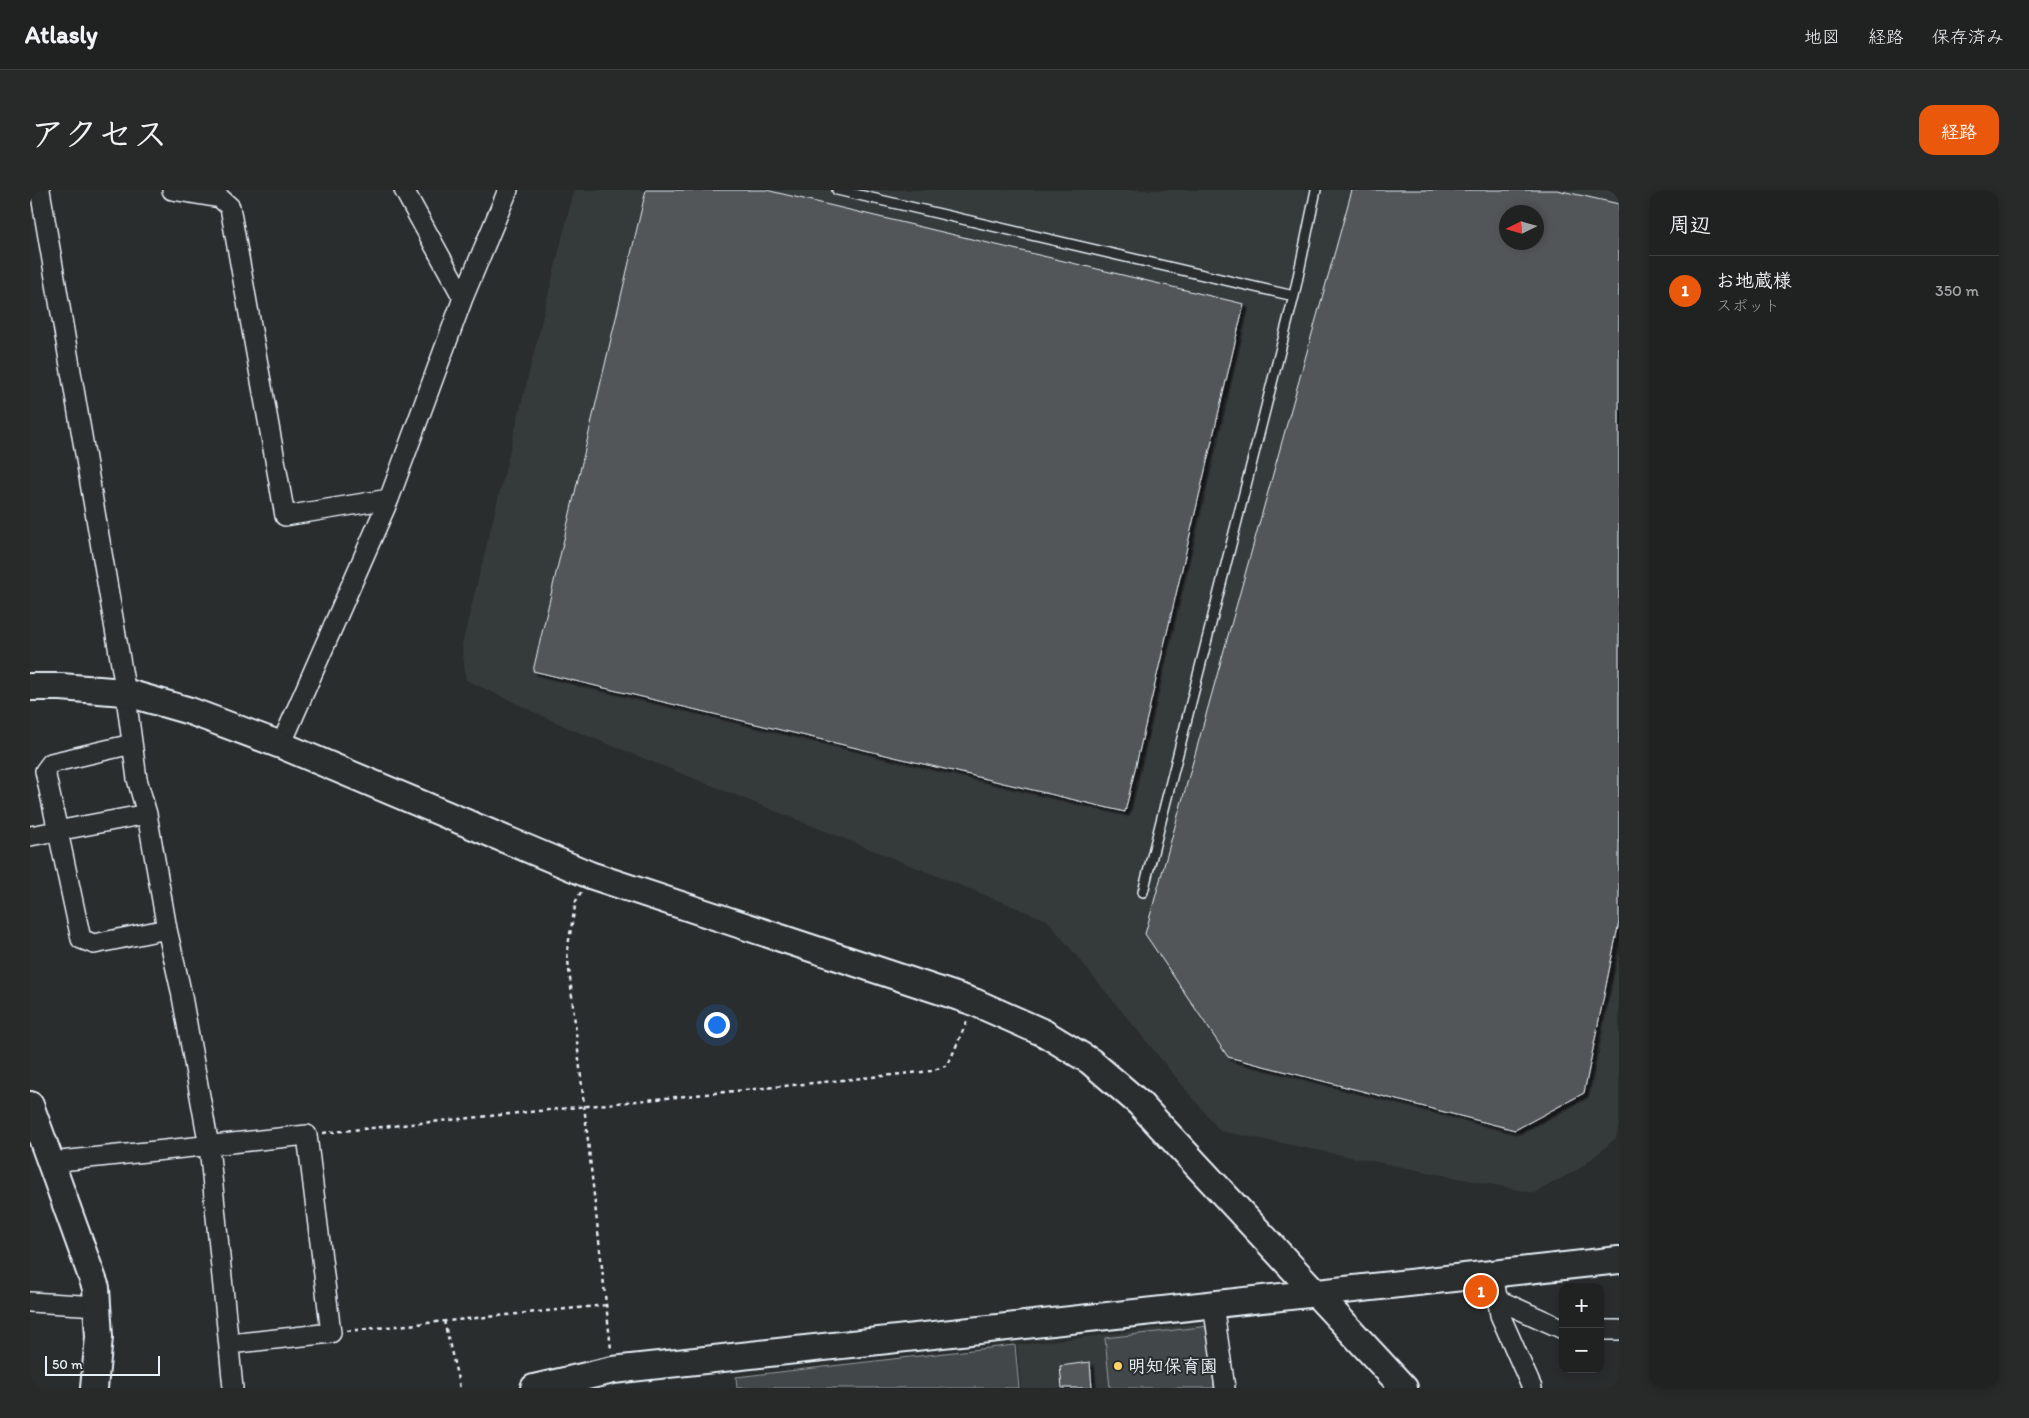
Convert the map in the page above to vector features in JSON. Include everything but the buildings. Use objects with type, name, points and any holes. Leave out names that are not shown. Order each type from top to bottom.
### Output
[{"type":"street","points":[[40,190],[137,779],[147,814],[167,930],[182,991],[209,1146],[233,1388]]},
{"type":"street","points":[[172,190],[220,198],[230,207],[285,516],[389,499]]},
{"type":"street","points":[[404,190],[463,298]]},
{"type":"street","points":[[281,745],[389,499],[463,298],[508,190]]},
{"type":"street","points":[[30,687],[61,687],[124,692],[190,711],[281,745],[590,875],[974,1002],[1044,1033],[1090,1061],[1139,1103],[1404,1388]]},
{"type":"street","points":[[132,744],[51,763],[46,771],[81,939],[94,944],[167,930]]},
{"type":"street","points":[[30,836],[147,814]]},
{"type":"street","points":[[30,1105],[92,1271],[98,1306],[99,1337],[94,1388]]},
{"type":"street","points":[[52,1162],[307,1135],[330,1333],[229,1344]]},
{"type":"street","points":[[534,1388],[613,1370],[1619,1260]]},
{"type":"street","points":[[1493,1273],[1500,1315],[1532,1388]]},
{"type":"street","points":[[1496,1299],[1561,1328]]},
{"type":"street","points":[[30,1302],[98,1306]]},
{"type":"street","points":[[1213,1304],[1225,1388]]},
{"type":"street","points":[[1604,1330],[1619,1330]]},
{"type":"lane","points":[[837,190],[1294,296]]},
{"type":"lane","points":[[1143,892],[1294,296],[1316,190]]},
{"type":"path","points":[[590,875],[576,901],[567,950],[613,1370]]},
{"type":"path","points":[[307,1135],[930,1071],[948,1065],[974,1002]]},
{"type":"path","points":[[330,1333],[607,1305]]},
{"type":"path","points":[[444,1321],[460,1388]]},
{"type":"shaded area","points":[[574,190],[1619,190],[1619,1124],[1616,1138],[1582,1167],[1534,1193],[1220,1131],[1047,920],[573,730],[466,680],[462,645]]},
{"type":"shaded area","name":"明知保育園","points":[[1212,1322],[1220,1388],[1021,1388],[1017,1345]]},
{"type":"shaded area","points":[[1210,1326],[1214,1388],[1110,1388],[1105,1338]]},
{"type":"shaded area","points":[[1015,1345],[1019,1388],[737,1388],[736,1377]]},
{"type":"place","name":"お地蔵様","points":[[1481,1291]]},
{"type":"place","name":"明知保育園","points":[[1118,1366]]}]
